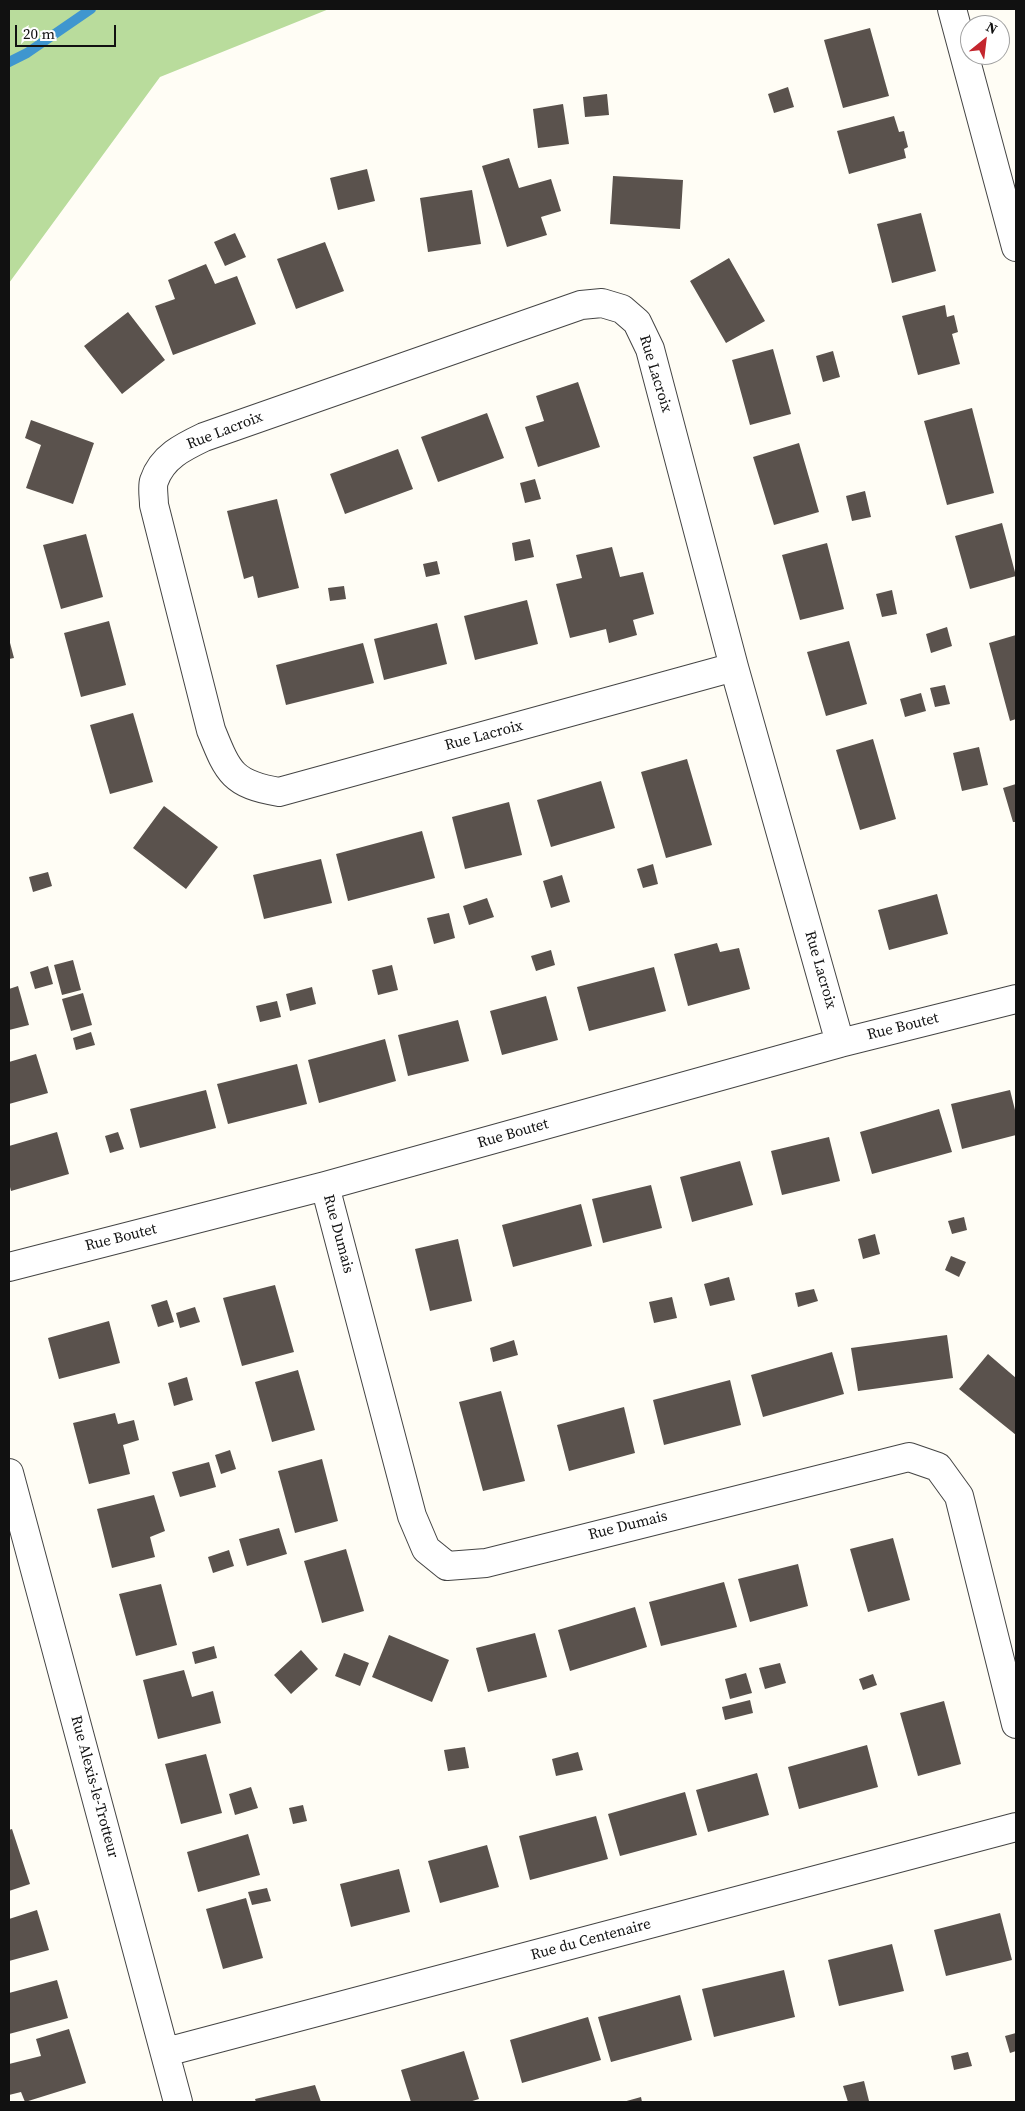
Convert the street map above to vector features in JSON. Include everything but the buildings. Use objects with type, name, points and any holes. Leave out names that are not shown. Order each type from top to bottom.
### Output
[{"type":"street","points":[[952,9],[1016,247]]},
{"type":"street","name":"Rue Lacroix","points":[[734,667],[279,792],[256,788],[234,776],[224,761],[211,730],[154,505],[153,482],[162,465],[179,448],[204,437],[581,305],[602,303],[622,310],[637,322],[650,349],[734,667],[840,1043]]},
{"type":"street","name":"Rue Boutet","points":[[9,1267],[325,1186],[840,1043],[1016,999]]},
{"type":"street","name":"Rue Dumais","points":[[325,1186],[412,1516],[426,1549],[447,1566],[486,1563],[908,1457],[938,1467],[959,1496],[1016,1724]]},
{"type":"street","name":"Rue Alexis-le-Trotteur","points":[[9,1473],[178,2102]]},
{"type":"street","name":"Rue du Centenaire","points":[[166,2052],[1016,1827]]},
{"type":"green space","points":[[9,9],[329,9],[160,77],[9,283]]},
{"type":"waterway","points":[[9,62],[27,53],[91,9]]}]
